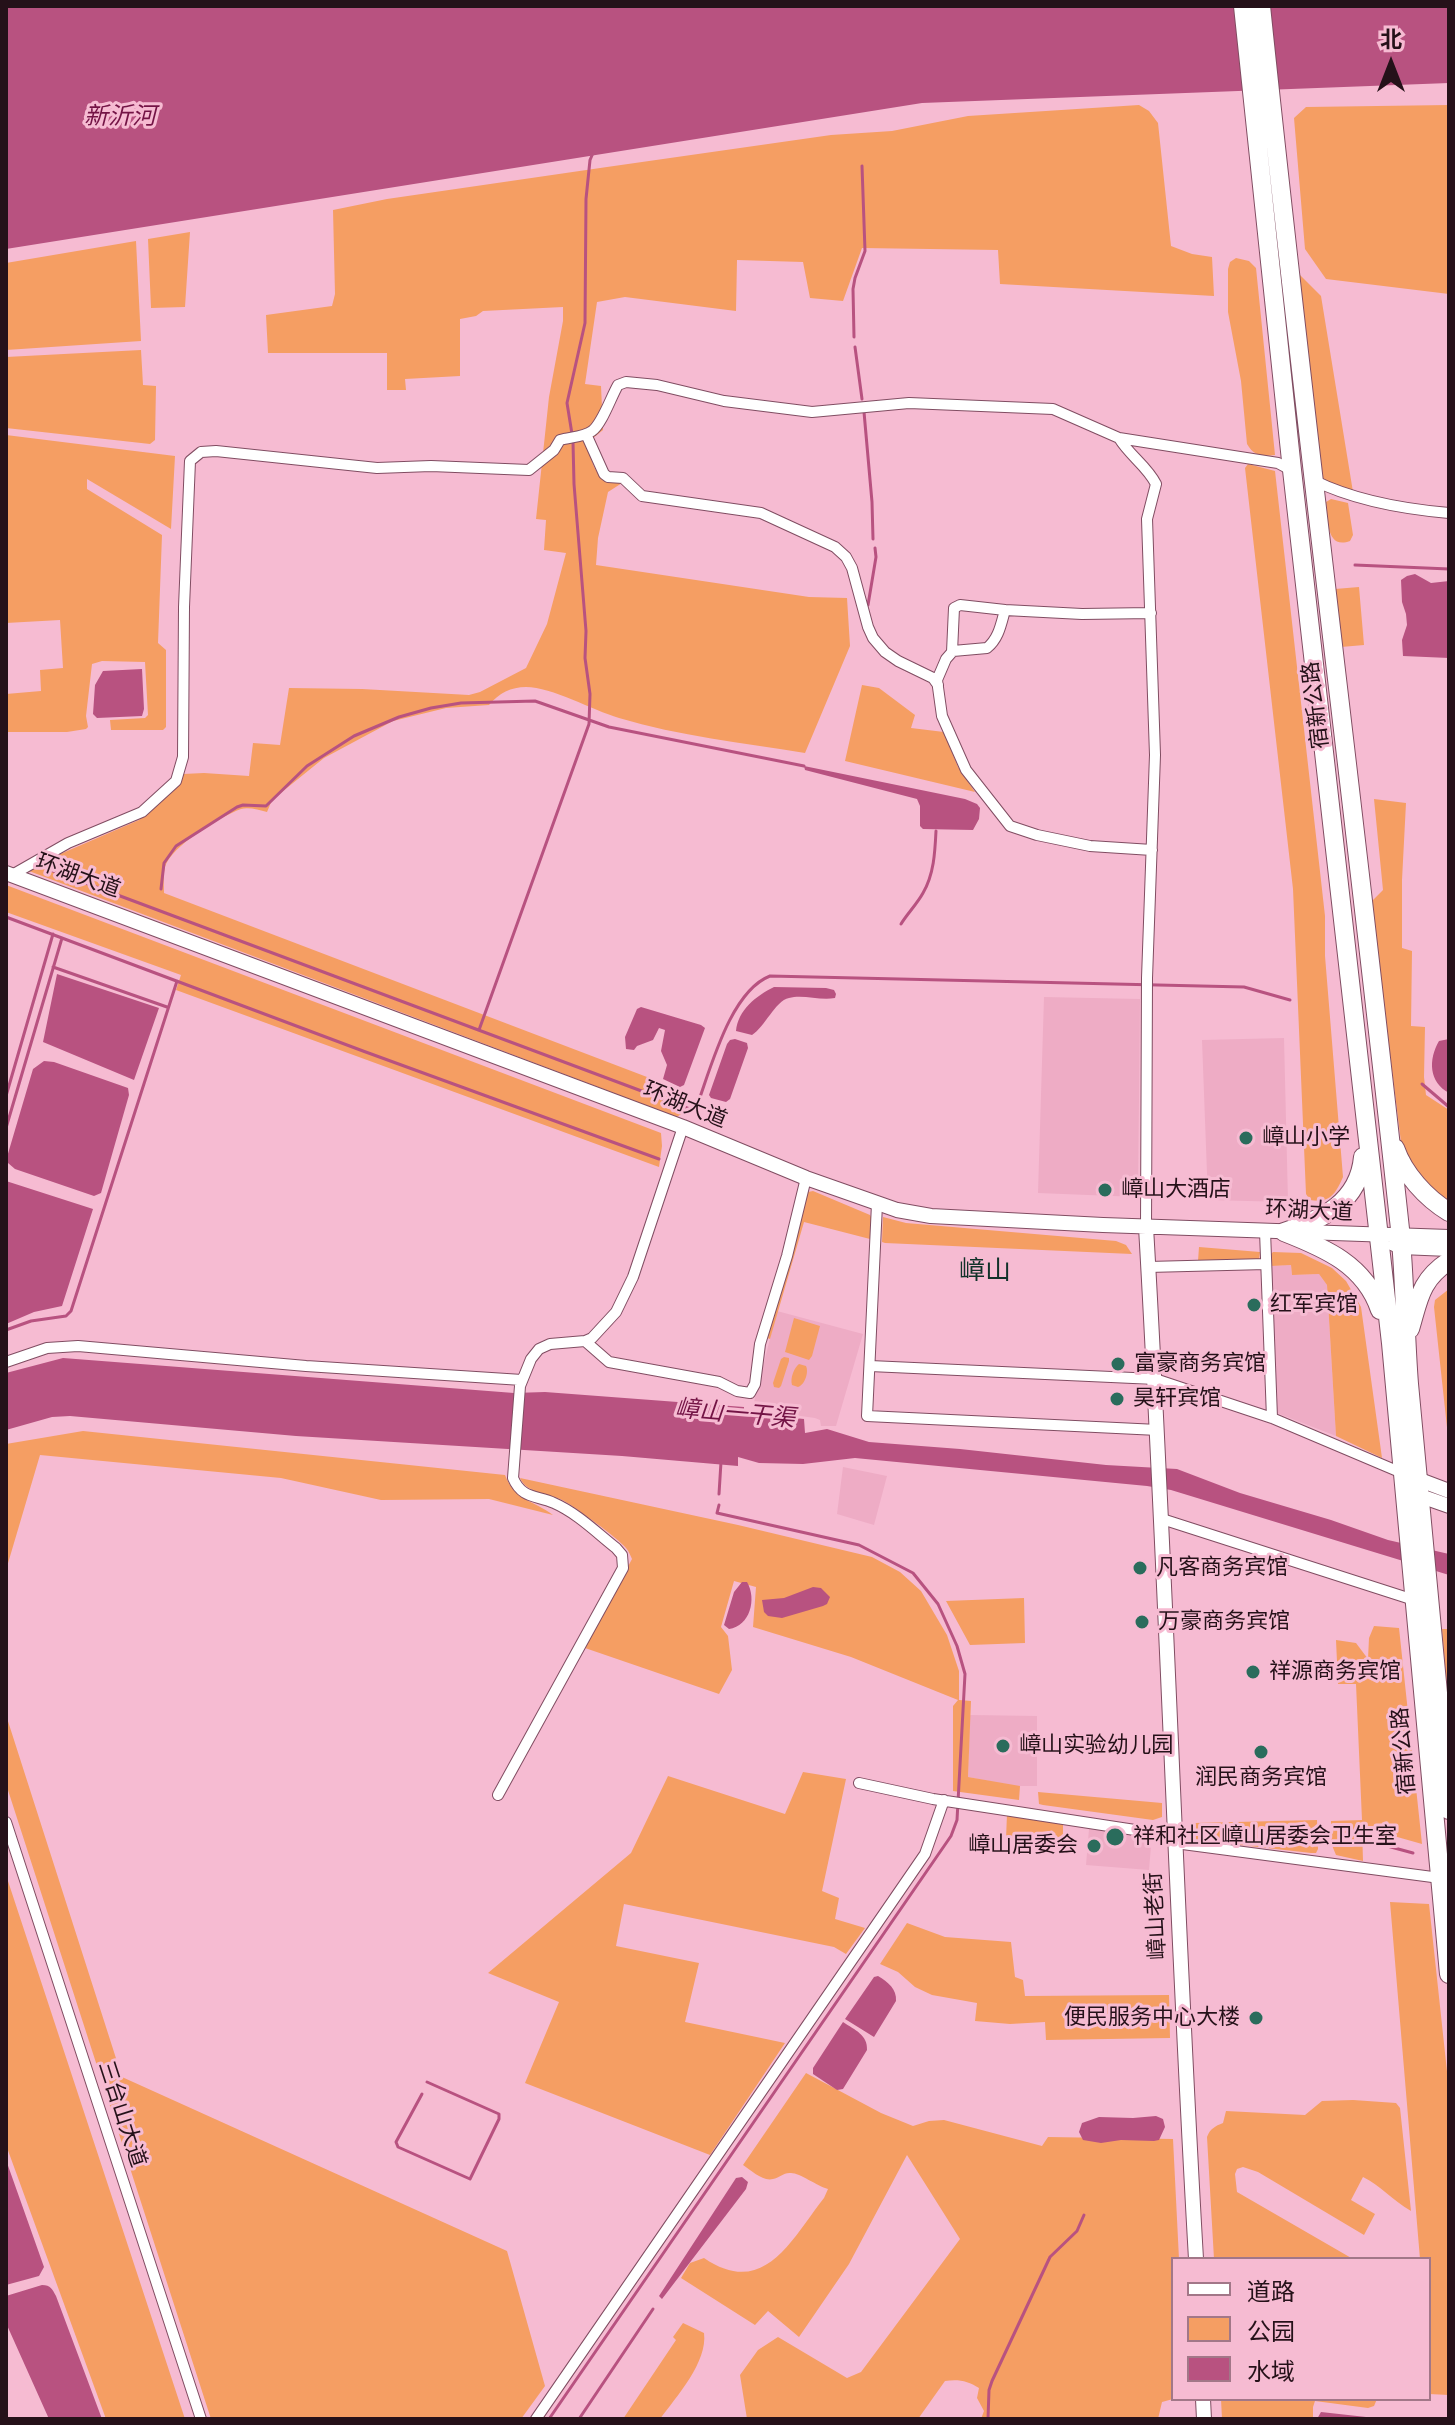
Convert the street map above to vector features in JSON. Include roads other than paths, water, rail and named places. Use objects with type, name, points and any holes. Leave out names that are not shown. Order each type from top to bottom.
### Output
[{"type":"highway","name":"宿新公路","points":[[1243,6],[1280,284],[1313,480],[1347,762],[1324,764],[1292,470],[1280,284],[1261,6]]},
{"type":"highway","points":[[1347,762],[1401,1241],[1398,1343]]},
{"type":"highway","points":[[1324,764],[1377,1236],[1398,1343]]},
{"type":"highway","points":[[1274,1231],[1323,1217],[1348,1197],[1362,1167],[1366,1126]]},
{"type":"highway","points":[[1388,1126],[1401,1164],[1425,1193],[1449,1212]]},
{"type":"highway","points":[[1274,1231],[1321,1246],[1344,1260],[1369,1286],[1398,1343]]},
{"type":"highway","points":[[1398,1343],[1425,1283],[1449,1261]]},
{"type":"highway","name":"宿新公路","points":[[1398,1343],[1449,1974]]},
{"type":"highway","name":"宿新公路","points":[[1421,1599],[1449,1810]]},
{"type":"main road","name":"环湖大道","points":[[9,874],[683,1127],[877,1204],[931,1216],[1377,1236],[1401,1241]]},
{"type":"main road","name":"嶂山老街","points":[[1146,1227],[1196,2257]]},
{"type":"main road","points":[[1401,1241],[1449,1237]]},
{"type":"main road","points":[[1401,1241],[1449,1249]]},
{"type":"main road","points":[[1411,1485],[1449,1491]]},
{"type":"main road","points":[[1411,1485],[1449,1506]]},
{"type":"street","points":[[9,874],[68,843],[142,812],[176,781],[183,757],[184,607],[190,461],[201,452],[377,468],[431,466],[529,470],[554,450],[560,440],[590,433],[599,423],[618,385],[626,382],[657,385],[761,407],[812,412],[909,403],[1053,409],[1119,438],[1278,463],[1292,470]]},
{"type":"street","points":[[586,434],[604,474],[623,478],[642,496],[761,513],[835,547],[852,568],[868,627],[877,644],[898,661],[933,678],[938,685]]},
{"type":"street","points":[[1119,438],[1156,484],[1147,519],[1155,755],[1146,994],[1146,1227]]},
{"type":"street","points":[[1313,480],[1360,499],[1449,513]]},
{"type":"street","points":[[1151,613],[1082,614],[960,605],[954,608],[952,652],[937,680],[942,716],[966,770],[1010,826],[1090,846],[1152,850]]},
{"type":"street","points":[[952,652],[991,645],[998,635],[1005,610]]},
{"type":"street","points":[[498,1795],[623,1568],[622,1555],[616,1548],[565,1509],[517,1489],[513,1478],[521,1383],[539,1349],[550,1344],[585,1341],[616,1312],[626,1295],[683,1127]]},
{"type":"street","points":[[585,1341],[609,1362],[719,1382],[737,1391],[750,1393],[755,1384],[760,1344],[787,1256],[806,1178]]},
{"type":"street","points":[[877,1204],[867,1416],[1158,1434]]},
{"type":"street","points":[[1272,1418],[1266,1264],[1274,1231]]},
{"type":"street","points":[[1148,1267],[1266,1264]]},
{"type":"street","points":[[6,1362],[47,1348],[78,1346],[521,1383]]},
{"type":"street","points":[[870,1366],[1155,1379],[1272,1418],[1411,1485]]},
{"type":"street","points":[[1161,1513],[1421,1599]]},
{"type":"street","points":[[859,1783],[1174,1840],[1440,1878]]},
{"type":"street","points":[[536,2419],[925,1854],[954,1801]]},
{"type":"street","name":"三台山大道","points":[[6,1822],[201,2419]]},
{"type":"water","name":"新沂河","points":[[6,6],[1449,6],[1449,83],[922,103],[6,249]]},
{"type":"water","points":[[1415,574],[1431,583],[1449,581],[1449,658],[1403,656],[1402,640],[1407,625],[1401,580]]},
{"type":"water","points":[[142,669],[142,716],[97,718],[93,714],[95,685],[103,671]]},
{"type":"water","points":[[804,766],[965,799],[980,808],[979,819],[973,830],[923,829],[917,799],[805,770]]},
{"type":"water","points":[[57,974],[159,1008],[134,1080],[43,1042]]},
{"type":"water","points":[[774,987],[826,988],[834,990],[836,994],[835,998],[829,999],[789,998],[779,1004],[752,1035],[736,1031],[737,1023],[749,1004]]},
{"type":"water","points":[[641,1007],[705,1028],[684,1085],[680,1087],[663,1079],[667,1065],[661,1051],[665,1030],[659,1028],[653,1040],[634,1050],[626,1049],[625,1037],[637,1009]]},
{"type":"water","points":[[735,1039],[747,1043],[748,1048],[730,1099],[726,1102],[711,1098],[709,1095],[727,1044]]},
{"type":"water","points":[[1449,1039],[1449,1093],[1437,1083],[1432,1063],[1439,1041]]},
{"type":"water","points":[[44,1061],[128,1088],[129,1095],[101,1193],[94,1196],[15,1169],[8,1163],[7,1157],[33,1069]]},
{"type":"water","points":[[6,1181],[93,1209],[62,1306],[34,1312],[6,1324]]},
{"type":"water","name":"嶂山一干渠","points":[[63,1358],[514,1393],[545,1392],[744,1407],[744,1413],[804,1419],[805,1433],[827,1429],[869,1442],[1177,1469],[1240,1493],[1388,1540],[1449,1554],[1449,1575],[1171,1490],[1147,1486],[855,1458],[803,1464],[759,1463],[738,1457],[738,1466],[296,1436],[70,1416],[52,1417],[6,1430],[6,1373]]},
{"type":"water","points":[[742,1582],[747,1582],[750,1589],[750,1611],[742,1623],[729,1629],[724,1625],[734,1592]]},
{"type":"water","points":[[813,1587],[821,1588],[830,1597],[827,1604],[782,1618],[768,1616],[764,1612],[762,1600],[784,1598]]},
{"type":"water","points":[[878,1976],[891,1986],[896,2001],[874,2037],[845,2019],[874,1977]]},
{"type":"water","points":[[843,2022],[863,2037],[867,2050],[843,2089],[837,2090],[813,2074],[813,2068]]},
{"type":"water","points":[[1156,2116],[1163,2119],[1165,2127],[1159,2140],[1101,2143],[1083,2140],[1079,2132],[1082,2123],[1099,2117]]},
{"type":"water","points":[[6,2160],[44,2267],[39,2276],[6,2285]]},
{"type":"water","points":[[742,2177],[748,2182],[746,2189],[662,2299],[659,2296],[736,2178]]},
{"type":"water","points":[[42,2285],[52,2289],[56,2296],[102,2419],[49,2419],[6,2323],[6,2296]]},
{"type":"water","points":[[1321,2412],[1384,2419],[1317,2419]]},
{"type":"waterway","points":[[572,434],[567,403],[585,323],[586,199],[593,153]]},
{"type":"waterway","points":[[854,337],[853,289],[865,251],[862,166]]},
{"type":"waterway","points":[[855,347],[862,399]]},
{"type":"waterway","points":[[864,412],[873,539]]},
{"type":"waterway","points":[[479,1030],[589,724],[590,694],[585,658],[586,631],[573,442]]},
{"type":"waterway","points":[[868,605],[875,548]]},
{"type":"waterway","points":[[1355,565],[1449,569]]},
{"type":"waterway","points":[[161,889],[164,863],[176,846],[237,807],[266,806],[307,766],[354,736],[399,717],[431,708],[461,703],[535,701],[609,727],[804,766]]},
{"type":"waterway","points":[[901,924],[927,886],[936,831]]},
{"type":"waterway","points":[[48,869],[695,1111],[732,1015],[743,998],[770,976],[1244,987],[1290,1000]]},
{"type":"waterway","points":[[6,917],[659,1159]]},
{"type":"waterway","points":[[6,1096],[53,934]]},
{"type":"waterway","points":[[6,1128],[62,938]]},
{"type":"waterway","points":[[53,967],[167,1007]]},
{"type":"waterway","points":[[6,1330],[31,1321],[66,1316],[71,1311],[177,981]]},
{"type":"waterway","points":[[1422,1084],[1449,1107]]},
{"type":"waterway","points":[[719,1494],[721,1462]]},
{"type":"waterway","points":[[549,2419],[951,1836],[957,1820],[965,1674],[957,1646],[938,1604],[913,1573],[859,1545],[717,1513],[719,1505]]},
{"type":"waterway","points":[[1365,1840],[1413,1853]]},
{"type":"waterway","points":[[422,2094],[396,2142],[398,2147],[470,2179],[499,2114],[427,2082]]},
{"type":"waterway","points":[[988,2419],[992,2381],[1050,2257],[1077,2231],[1084,2215]]},
{"type":"waterway","points":[[579,2419],[653,2309]]},
{"type":"place","name":"嶂山小学","points":[[1246,1138]]},
{"type":"place","name":"嶂山大酒店","points":[[1105,1190]]},
{"type":"place","name":"红军宾馆","points":[[1254,1305]]},
{"type":"place","name":"富豪商务宾馆","points":[[1118,1364]]},
{"type":"place","name":"昊轩宾馆","points":[[1117,1399]]},
{"type":"place","name":"凡客商务宾馆","points":[[1140,1568]]},
{"type":"place","name":"万豪商务宾馆","points":[[1142,1622]]},
{"type":"place","name":"祥源商务宾馆","points":[[1253,1672]]},
{"type":"place","name":"嶂山实验幼儿园","points":[[1003,1746]]},
{"type":"place","name":"润民商务宾馆","points":[[1261,1752]]},
{"type":"place","name":"祥和社区嶂山居委会卫生室","points":[[1115,1837]]},
{"type":"place","name":"嶂山居委会","points":[[1094,1846]]},
{"type":"place","name":"便民服务中心大楼","points":[[1256,2018]]},
{"type":"district","name":"嶂山","points":[[985,1271]]}]
